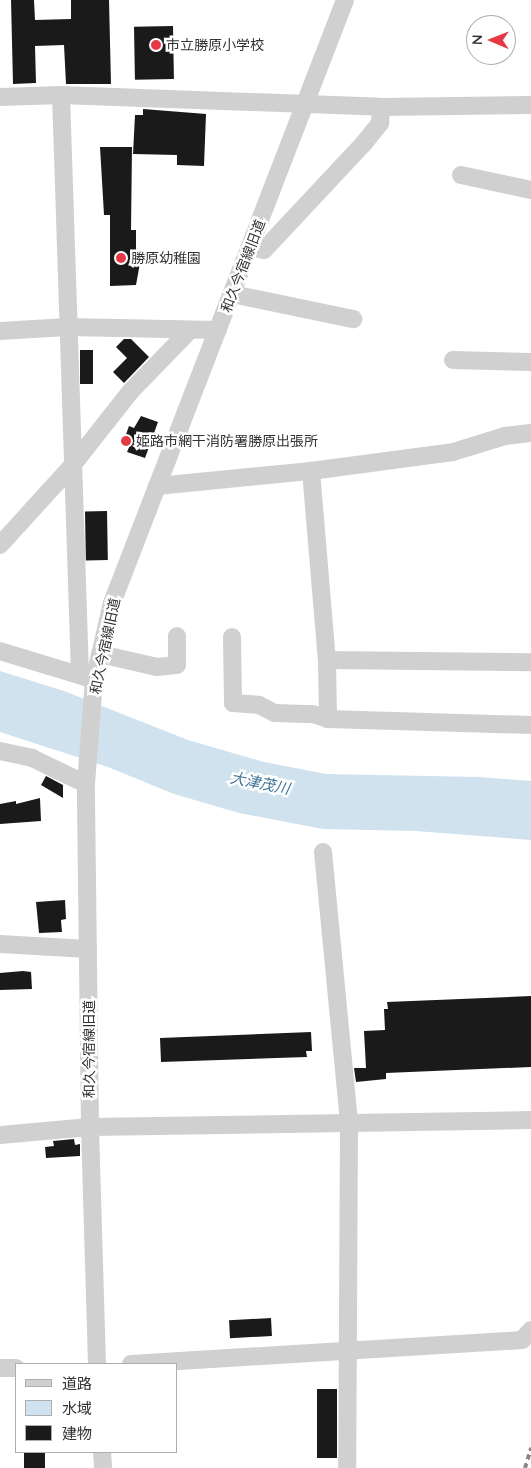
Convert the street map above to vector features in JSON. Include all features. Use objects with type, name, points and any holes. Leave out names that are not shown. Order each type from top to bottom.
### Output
[{"type":"street","name":"和久今宿線旧道","points":[[97,1363],[90,1128],[86,784],[87,678],[100,654],[112,603],[345,0]]},
{"type":"street","points":[[0,652],[87,678],[71,467],[61,95]]},
{"type":"street","points":[[0,97],[61,95],[381,108],[531,104]]},
{"type":"street","points":[[250,247],[264,250],[364,143],[380,123],[381,108]]},
{"type":"street","points":[[461,174],[531,190]]},
{"type":"street","points":[[232,294],[353,319]]},
{"type":"street","points":[[0,331],[67,327],[218,330]]},
{"type":"street","points":[[0,545],[71,467],[130,392],[190,330]]},
{"type":"street","points":[[453,360],[531,362]]},
{"type":"street","points":[[157,486],[311,471],[453,452],[505,436],[531,433]]},
{"type":"street","points":[[311,471],[327,660],[328,719]]},
{"type":"street","points":[[100,654],[157,667],[178,665],[177,636]]},
{"type":"street","points":[[232,637],[233,703],[258,705],[275,713],[313,714],[328,719],[531,725]]},
{"type":"street","points":[[327,660],[531,662]]},
{"type":"street","points":[[0,752],[32,758],[86,784]]},
{"type":"street","points":[[323,852],[349,1124],[347,1468]]},
{"type":"street","points":[[0,944],[88,949]]},
{"type":"street","points":[[0,1134],[90,1128],[531,1120]]},
{"type":"street","points":[[146,1363],[522,1340],[531,1330]]},
{"type":"street","points":[[0,1368],[15,1368]]},
{"type":"street","points":[[102,1453],[103,1468]]},
{"type":"water","name":"大津茂川","points":[[0,671],[64,691],[188,740],[264,762],[326,774],[479,777],[531,781],[531,840],[416,831],[323,829],[239,813],[174,794],[108,767],[0,732]]},
{"type":"building","points":[[11,0],[34,0],[35,20],[71,19],[71,0],[109,0],[111,84],[66,84],[64,45],[35,46],[36,83],[13,84]]},
{"type":"building","points":[[173,26],[174,79],[135,80],[134,27]]},
{"type":"building","points":[[143,109],[206,114],[204,166],[177,165],[177,155],[133,154],[135,115],[143,115]]},
{"type":"building","points":[[100,147],[132,147],[131,230],[136,230],[136,263],[140,263],[136,285],[110,286],[110,215],[104,215]]},
{"type":"building","points":[[124,339],[131,339],[149,357],[124,383],[113,372],[127,358],[116,347]]},
{"type":"building","points":[[80,350],[93,350],[93,384],[80,384]]},
{"type":"building","points":[[141,416],[158,422],[145,458],[127,452],[130,445],[123,443],[129,426],[134,428]]},
{"type":"building","points":[[85,511],[107,511],[108,560],[86,560]]},
{"type":"building","points":[[46,776],[63,785],[63,798],[41,785]]},
{"type":"building","points":[[40,798],[41,821],[0,824],[0,804],[16,801],[16,804]]},
{"type":"building","points":[[65,900],[66,919],[61,920],[62,932],[39,933],[36,902]]},
{"type":"building","points":[[31,972],[32,989],[0,990],[0,973]]},
{"type":"building","points":[[531,996],[531,1067],[386,1073],[386,1079],[356,1082],[354,1068],[366,1068],[364,1031],[385,1030],[384,1009],[388,1009],[387,1002]]},
{"type":"building","points":[[311,1032],[312,1051],[306,1051],[307,1057],[161,1062],[160,1038]]},
{"type":"building","points":[[74,1139],[75,1145],[80,1144],[80,1156],[46,1158],[45,1147],[54,1146],[53,1141]]},
{"type":"building","points":[[271,1318],[272,1336],[230,1338],[229,1320]]},
{"type":"building","points":[[317,1389],[337,1389],[337,1458],[317,1458]]},
{"type":"building","points":[[24,1453],[45,1453],[45,1468],[24,1468]]},
{"type":"railway","points":[[525,1468],[531,1448]]},
{"type":"place","name":"市立勝原小学校","points":[[156,45]]},
{"type":"place","name":"勝原幼稚園","points":[[121,258]]},
{"type":"place","name":"姫路市網干消防署勝原出張所","points":[[126,441]]}]
